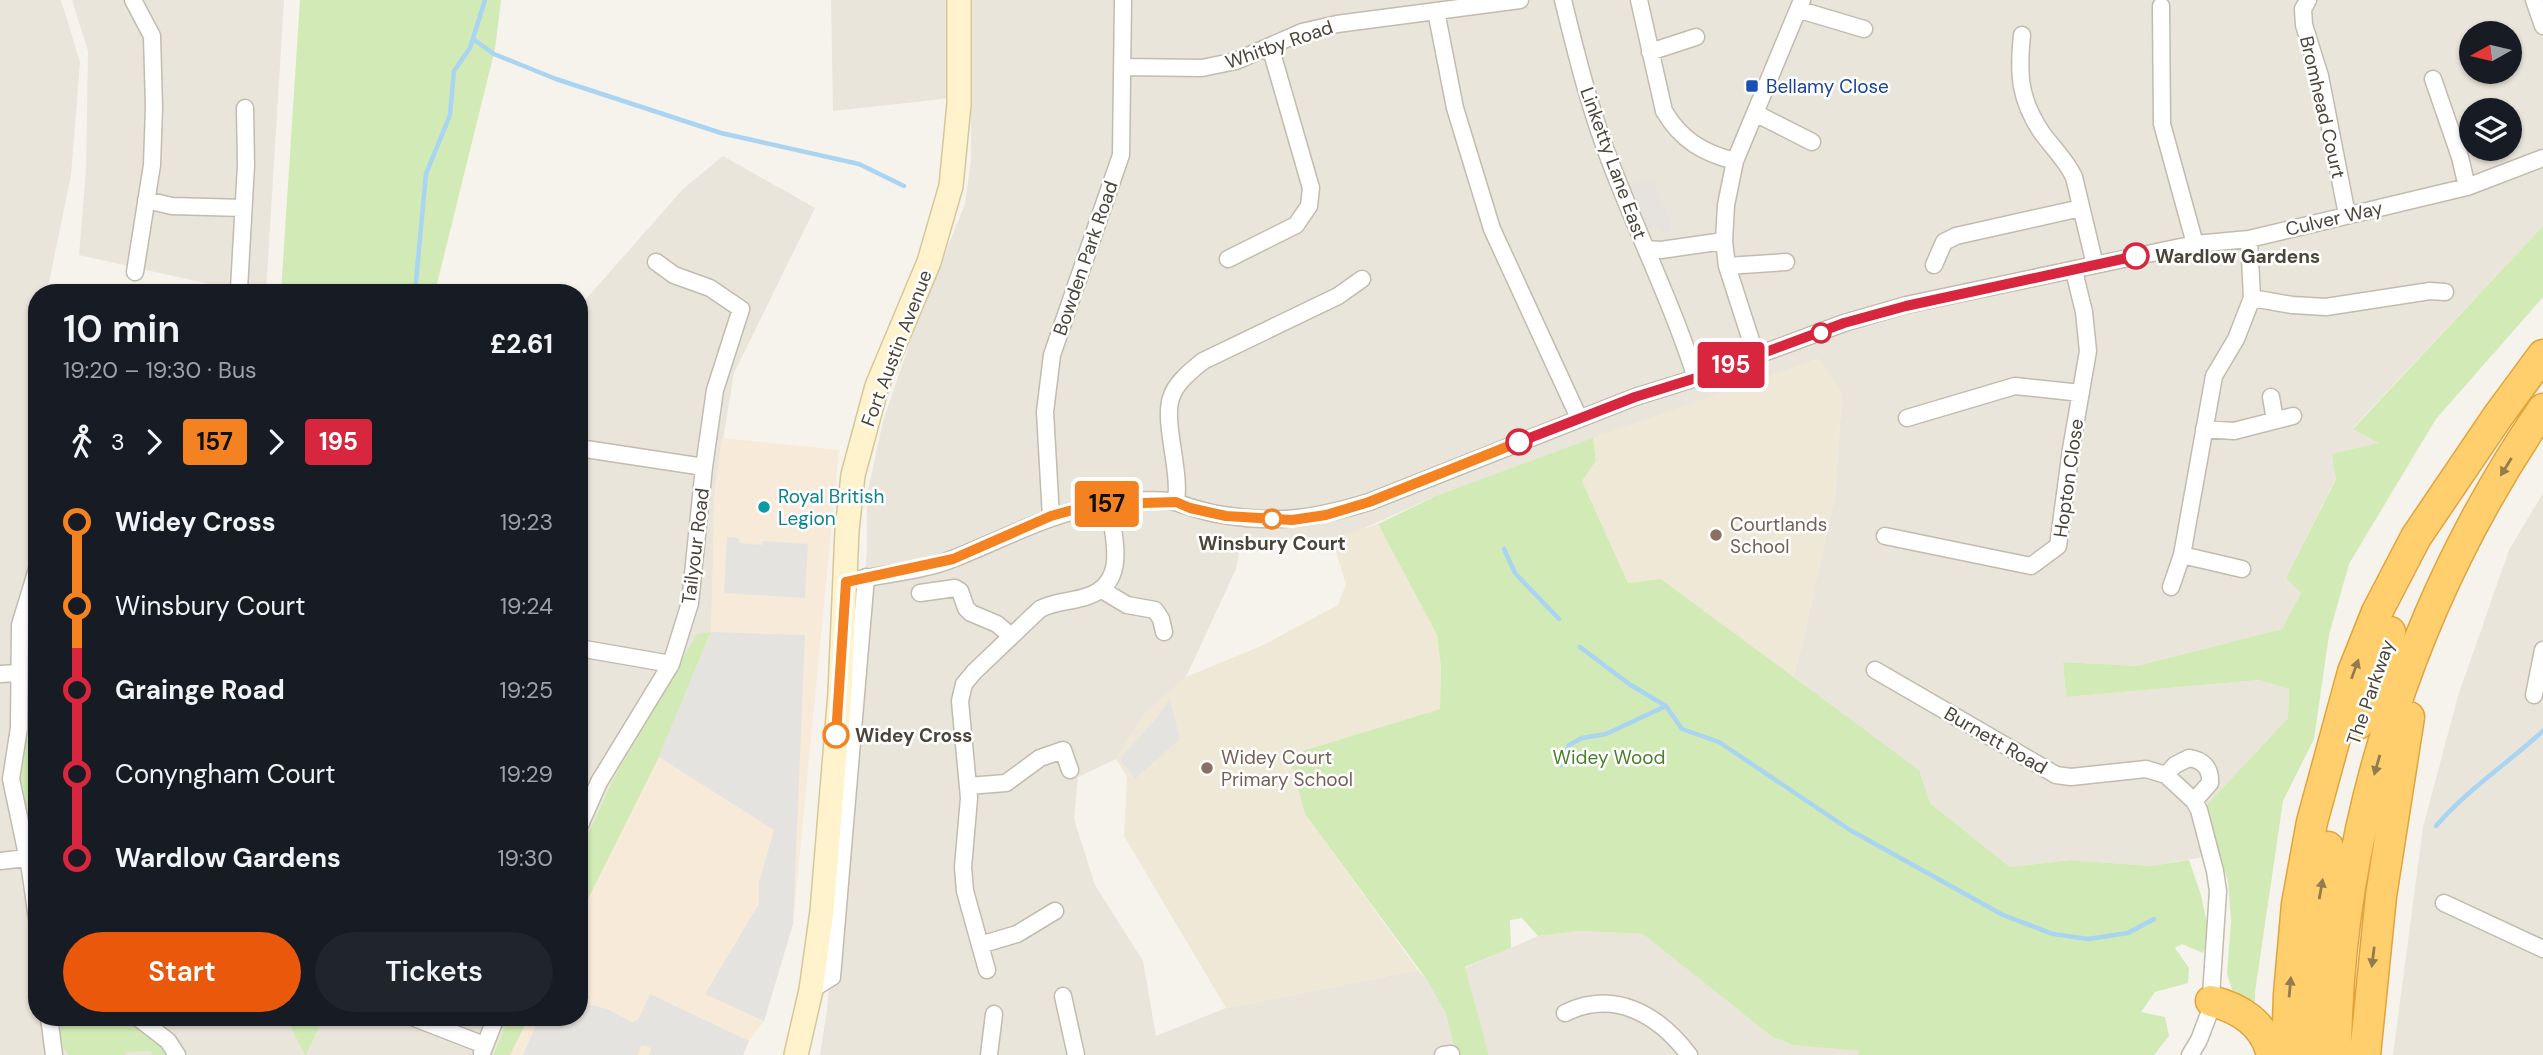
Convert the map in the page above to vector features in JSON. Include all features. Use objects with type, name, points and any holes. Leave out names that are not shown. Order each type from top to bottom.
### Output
[{"type":"highway","points":[[2287,1055],[2297,904],[2312,822],[2353,672],[2377,612],[2416,537],[2543,355]]},
{"type":"highway","name":"The Parkway","points":[[2309,1055],[2313,962],[2319,904],[2346,766],[2364,703],[2402,602],[2472,475],[2543,368]]},
{"type":"highway","name":"The Parkway","points":[[2336,1055],[2340,979],[2359,837],[2393,710],[2418,643],[2467,534],[2502,472],[2543,410]]},
{"type":"highway","points":[[2365,1055],[2379,908],[2404,740],[2422,667],[2455,585],[2467,534]]},
{"type":"highway","points":[[2211,1001],[2228,1005],[2252,1020],[2266,1037],[2272,1055]]},
{"type":"main road","name":"Fort Austin Avenue","points":[[796,1055],[811,990],[822,911],[841,682],[856,580],[847,530],[853,475],[865,422],[877,386],[929,262],[951,186],[960,104],[959,0]]},
{"type":"street","points":[[133,0],[152,36],[152,164],[135,272]]},
{"type":"street","name":"Bowden Park Road","points":[[1051,516],[1045,412],[1047,380],[1052,355],[1121,155],[1123,0]]},
{"type":"street","name":"Whitby Road","points":[[1122,67],[1202,68],[1236,61],[1302,32],[1337,24],[1520,0]]},
{"type":"street","name":"Linketty Lane East","points":[[1563,0],[1595,119],[1612,168],[1647,249],[1661,250],[1724,241]]},
{"type":"street","points":[[1639,0],[1664,111],[1672,126],[1686,141],[1715,156],[1735,161]]},
{"type":"street","name":"Bromhead Court","points":[[2308,0],[2304,9],[2304,25],[2320,76],[2347,215]]},
{"type":"street","points":[[2534,0],[2543,26]]},
{"type":"street","points":[[1756,356],[1727,266],[1724,241],[1726,205],[1735,161],[1801,5],[1864,29]]},
{"type":"street","points":[[2161,6],[2162,124],[2195,244]]},
{"type":"street","points":[[1436,11],[1455,108],[1492,229],[1579,418]]},
{"type":"street","points":[[2022,35],[2019,69],[2022,92],[2042,132],[2074,177],[2095,265]]},
{"type":"street","points":[[1650,52],[1696,37]]},
{"type":"street","points":[[1228,259],[1296,225],[1309,206],[1311,188],[1270,46]]},
{"type":"street","points":[[2433,79],[2460,157],[2467,187]]},
{"type":"street","points":[[239,284],[245,108]]},
{"type":"street","points":[[1755,113],[1812,142]]},
{"type":"street","name":"Culver Way","points":[[856,580],[953,559],[1051,516],[1109,504],[1176,502],[1206,512],[1292,520],[1326,515],[1369,502],[1635,397],[1696,378],[1844,323],[1906,306],[2195,244],[2249,239],[2467,187],[2543,158]]},
{"type":"street","points":[[146,200],[172,206],[243,208]]},
{"type":"street","points":[[1934,265],[1944,242],[1956,236],[2081,208]]},
{"type":"street","points":[[2171,587],[2182,555],[2214,376],[2236,339],[2252,298],[2249,239]]},
{"type":"street","points":[[1647,249],[1676,317],[1696,378]]},
{"type":"street","name":"Tailyour Road","points":[[588,807],[599,782],[671,664],[690,603],[715,390],[741,309],[710,288],[674,275],[656,262]]},
{"type":"street","points":[[1727,266],[1786,262]]},
{"type":"street","name":"Hopton Close","points":[[1885,536],[2031,566],[2058,546],[2088,351],[2084,312],[2074,271]]},
{"type":"street","points":[[1176,502],[1179,486],[1169,413],[1170,400],[1174,390],[1188,373],[1203,360],[1338,296],[1362,279]]},
{"type":"street","points":[[2252,298],[2292,305],[2326,307],[2435,297]]},
{"type":"street","points":[[1915,396],[1914,415],[2015,386],[2081,393]]},
{"type":"street","points":[[2272,397],[2275,420]]},
{"type":"street","points":[[2204,429],[2234,431],[2293,416]]},
{"type":"street","name":"Tailyour Road","points":[[588,449],[704,467]]},
{"type":"street","points":[[987,970],[965,891],[963,867],[969,813],[960,701],[964,684],[1040,609],[1102,590],[1117,563],[1109,504]]},
{"type":"street","points":[[2182,555],[2242,569]]},
{"type":"street","points":[[920,593],[955,588],[960,591],[966,608],[971,613],[989,619],[1011,636]]},
{"type":"street","points":[[1102,590],[1128,605],[1160,605],[1164,632]]},
{"type":"street","points":[[28,599],[20,625],[19,728],[11,779],[28,864]]},
{"type":"street","points":[[588,650],[671,664]]},
{"type":"street","points":[[2534,695],[2543,650]]},
{"type":"street","points":[[0,674],[18,673]]},
{"type":"street","name":"Burnett Road","points":[[1880,677],[2056,775],[2071,778],[2146,769],[2166,775]]},
{"type":"street","points":[[968,786],[1006,783],[1040,758],[1063,750],[1070,770]]},
{"type":"street","points":[[2190,1055],[2199,1040],[2211,1001],[2218,891],[2199,810],[2194,801],[2166,775],[2175,765],[2189,758],[2201,761],[2209,771],[2210,783],[2194,801]]},
{"type":"street","points":[[0,861],[26,859]]},
{"type":"street","points":[[2444,902],[2466,906],[2543,949]]},
{"type":"street","points":[[980,945],[1017,934],[1055,911]]},
{"type":"street","points":[[1063,996],[1076,1055]]},
{"type":"street","points":[[1564,1013],[1582,1004],[1622,1005],[1643,1014],[1677,1039],[1689,1055]]},
{"type":"street","points":[[989,1055],[994,1014]]},
{"type":"street","points":[[50,1026],[54,1055]]},
{"type":"street","points":[[149,1026],[168,1041],[177,1055]]},
{"type":"street","points":[[431,1026],[483,1050],[492,1026]]},
{"type":"shaded area","points":[[0,0],[61,0],[80,62],[71,175],[49,284],[28,284],[28,1026],[290,1026],[305,1055],[0,1055]]},
{"type":"shaded area","points":[[72,0],[284,0],[266,284],[209,284],[79,255],[86,170],[88,51]]},
{"type":"shaded area","points":[[831,0],[2543,0],[2543,226],[2353,428],[2380,443],[2336,478],[2286,578],[2301,593],[2282,629],[2137,666],[2063,662],[2066,697],[2259,680],[2289,689],[2288,718],[2203,809],[2217,851],[2198,858],[2151,866],[2071,860],[2010,867],[1930,803],[1919,770],[1793,677],[1835,494],[1842,393],[1818,359],[1436,496],[1333,542],[1242,537],[1236,569],[1186,677],[1145,714],[1116,759],[1078,777],[1074,819],[1095,885],[1143,961],[1156,1036],[1226,1008],[1418,970],[1427,980],[1446,1014],[1456,1055],[820,1055],[827,1010],[867,550],[867,495],[883,421],[915,327],[965,204],[971,160],[971,94],[833,111]]},
{"type":"shaded area","points":[[723,156],[815,208],[734,373],[715,489],[711,632],[697,635],[613,779],[588,834],[588,297],[683,189]]},
{"type":"shaded area","points":[[1651,177],[1669,218],[1670,231],[1663,234],[1661,228],[1654,227],[1644,231],[1627,187]]},
{"type":"shaded area","name":"Courtlands School","points":[[1818,359],[1842,393],[1835,494],[1793,677],[1661,579],[1628,583],[1582,481],[1596,461],[1593,438]]},
{"type":"shaded area","points":[[722,438],[839,450],[793,924],[764,1021],[749,1041],[743,1055],[510,1055],[524,1026],[588,1026],[588,899],[659,757],[711,632],[715,489]]},
{"type":"shaded area","points":[[2543,493],[2543,1055],[2393,1055],[2423,827],[2458,696],[2509,550]]},
{"type":"shaded area","name":"Widey Court Primary School","points":[[1378,524],[1437,635],[1441,667],[1440,709],[1289,755],[1305,814],[1418,970],[1226,1008],[1124,836],[1127,777],[1116,759],[1145,714],[1186,677],[1261,646],[1338,605],[1346,584],[1333,542]]},
{"type":"shaded area","points":[[727,537],[738,538],[739,543],[762,545],[763,541],[808,544],[805,598],[724,593]]},
{"type":"shaded area","points":[[711,632],[805,635],[793,924],[764,1021],[705,994],[759,904],[759,883],[774,830],[659,757]]},
{"type":"shaded area","points":[[1170,699],[1180,739],[1135,779],[1121,761],[1123,755]]},
{"type":"shaded area","points":[[1580,931],[1643,934],[1771,1036],[1793,1045],[1860,1051],[1858,1055],[1489,1055],[1465,968],[1538,936]]},
{"type":"shaded area","points":[[650,994],[749,1041],[743,1055],[649,1055],[651,1048],[644,1045],[637,1055],[523,1055],[536,1026],[588,1026],[588,1006],[609,1010],[632,1022],[638,1020]]},
{"type":"shaded area","points":[[320,1026],[505,1026],[493,1055],[306,1055]]},
{"type":"green space","points":[[300,0],[501,0],[495,49],[437,284],[282,284]]},
{"type":"green space","points":[[2543,226],[2543,297],[2436,419],[2349,564],[2329,635],[2314,739],[2283,801],[2255,992],[2255,1013],[2236,1002],[2227,974],[2231,922],[2228,881],[2203,809],[2288,718],[2289,689],[2259,680],[2066,697],[2063,662],[2137,666],[2282,629],[2301,593],[2286,578],[2336,479],[2332,454],[2379,443],[2353,429]]},
{"type":"green space","name":"Widey Wood","points":[[1593,438],[1596,461],[1582,481],[1628,583],[1661,579],[1919,770],[1930,803],[2010,867],[2071,860],[2151,866],[2189,860],[2201,895],[2210,937],[2203,953],[2182,944],[2175,948],[2189,968],[2188,983],[2155,992],[2141,1012],[2165,1017],[2169,1036],[2154,1055],[1858,1055],[1859,1051],[1793,1045],[1771,1036],[1643,934],[1580,931],[1538,936],[1522,918],[1510,920],[1511,948],[1465,967],[1489,1055],[1456,1055],[1446,1014],[1427,980],[1305,814],[1289,755],[1440,709],[1441,667],[1437,635],[1378,524],[1436,496]]},
{"type":"green space","points":[[711,632],[659,757],[588,899],[588,834],[613,779],[697,634]]},
{"type":"green space","points":[[28,683],[28,851],[15,790]]},
{"type":"green space","points":[[59,1026],[141,1026],[157,1040],[166,1055],[153,1055],[149,1051],[127,1052],[124,1055],[69,1055],[62,1047]]},
{"type":"green space","points":[[290,1026],[320,1026],[305,1055]]},
{"type":"green space","points":[[505,1026],[524,1026],[510,1055],[493,1055]]},
{"type":"waterway","points":[[416,284],[426,174],[450,115],[454,71],[470,48],[485,0]]},
{"type":"waterway","points":[[473,39],[494,54],[556,79],[721,133],[859,164],[904,186]]},
{"type":"waterway","points":[[1504,549],[1515,573],[1559,619]]},
{"type":"waterway","points":[[1580,647],[1629,684],[1666,706],[1682,729],[1719,742],[1850,830],[2003,915],[2053,934],[2088,939],[2128,933],[2154,919]]},
{"type":"waterway","points":[[1561,765],[1569,745],[1582,738],[1606,734],[1666,706]]},
{"type":"waterway","points":[[2436,826],[2474,789],[2543,731]]},
{"type":"bus line","name":"195","points":[[1519,442],[1635,397],[1696,378],[1844,323],[1906,306],[2136,256]]},
{"type":"bus line","name":"157","points":[[836,735],[846,582],[953,559],[1051,516],[1109,504],[1176,502],[1226,516],[1292,520],[1326,515],[1369,502],[1519,442]]},
{"type":"place","name":"Bellamy Close","points":[[1752,86]]},
{"type":"place","name":"Wardlow Gardens","points":[[2136,256]]},
{"type":"place","name":"Royal British Legion","points":[[764,507]]},
{"type":"place","name":"Winsbury Court","points":[[1272,519]]},
{"type":"place","name":"Courtlands School","points":[[1716,535]]},
{"type":"place","name":"Widey Cross","points":[[836,735]]},
{"type":"place","name":"Widey Court Primary School","points":[[1207,768]]}]
